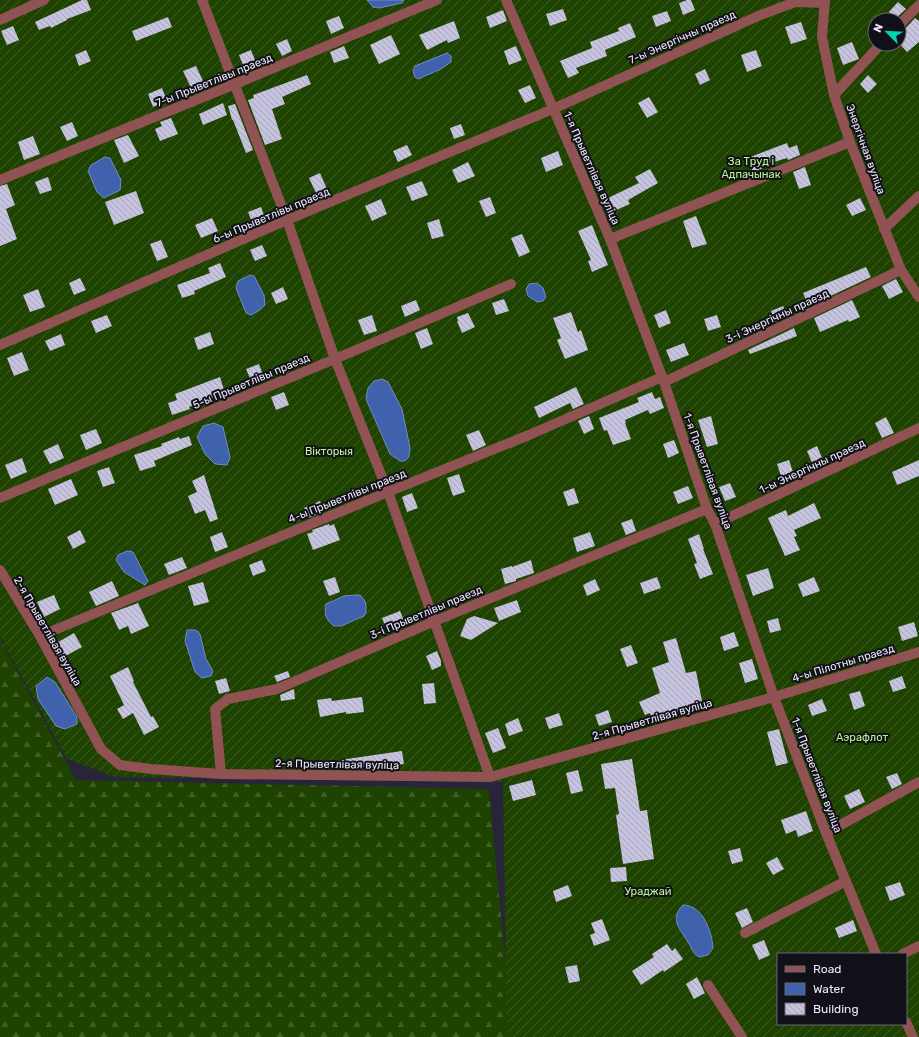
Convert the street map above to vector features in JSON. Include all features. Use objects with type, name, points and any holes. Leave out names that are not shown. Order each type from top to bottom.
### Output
[{"type":"lane","points":[[0,20],[44,0]]},
{"type":"lane","points":[[202,0],[286,220],[336,359],[388,492],[490,777]]},
{"type":"lane","name":"7-ы Прыветлівы праезд","points":[[0,180],[437,0]]},
{"type":"lane","name":"1-я Прыветлівая вуліца","points":[[506,0],[610,239],[663,380],[707,509],[715,524],[774,697],[826,833],[876,953]]},
{"type":"lane","name":"7-ы Энергічны праезд","points":[[553,109],[758,16],[795,2],[825,1]]},
{"type":"lane","name":"Энергічная вуліца","points":[[825,1],[822,37],[834,94],[850,142],[884,230],[901,270],[919,297]]},
{"type":"lane","points":[[907,17],[919,5]]},
{"type":"lane","points":[[834,94],[873,52]]},
{"type":"lane","name":"6-ы Прыветлівы праезд","points":[[0,345],[286,220],[553,109]]},
{"type":"lane","points":[[610,239],[850,142]]},
{"type":"lane","points":[[884,230],[919,196]]},
{"type":"lane","name":"3-і Энергічны праезд","points":[[663,380],[901,270]]},
{"type":"lane","name":"5-ы Прыветлівы праезд","points":[[0,498],[336,359],[511,284]]},
{"type":"lane","name":"4-ы Прыветлівы праезд","points":[[40,636],[663,380]]},
{"type":"lane","name":"1-ы Энергічны праезд","points":[[715,524],[919,428]]},
{"type":"lane","name":"3-і Прыветлівы праезд","points":[[221,774],[215,709],[228,699],[277,689],[435,621],[707,509]]},
{"type":"lane","name":"2-я Прыветлівая вуліца","points":[[0,570],[40,636],[100,749],[120,765],[151,769],[221,774],[490,777],[774,697]]},
{"type":"lane","name":"4-ы Пілотны праезд","points":[[774,697],[919,652]]},
{"type":"lane","points":[[826,833],[919,782]]},
{"type":"lane","points":[[745,932],[846,881]]},
{"type":"lane","points":[[905,953],[919,946]]},
{"type":"lane","points":[[708,985],[742,1037]]},
{"type":"lane","points":[[907,1024],[913,1037]]},
{"type":"green space","name":"Вікторыя","points":[[0,0],[919,0],[919,1037],[507,1037],[503,782],[115,777],[67,759],[0,637]]},
{"type":"green space","points":[[0,639],[76,780],[489,789],[512,1032],[511,1037],[0,1037]]},
{"type":"water","points":[[367,0],[404,0],[402,3],[379,8],[373,7]]},
{"type":"water","points":[[447,53],[451,56],[451,62],[441,69],[418,79],[415,77],[413,71],[415,66]]},
{"type":"water","points":[[105,157],[110,158],[121,180],[120,190],[104,198],[97,192],[88,171],[91,165]]},
{"type":"water","points":[[250,275],[254,276],[264,295],[265,305],[251,315],[246,313],[236,288],[238,281]]},
{"type":"water","points":[[537,283],[543,288],[546,297],[543,301],[537,302],[528,296],[526,289],[529,284]]},
{"type":"water","points":[[382,379],[388,382],[402,409],[410,448],[409,457],[405,461],[400,461],[390,454],[366,399],[368,388],[374,381]]},
{"type":"water","points":[[214,423],[223,427],[230,457],[227,465],[215,464],[205,454],[197,437],[203,426]]},
{"type":"water","points":[[127,551],[133,552],[148,581],[145,585],[124,572],[116,560],[118,555]]},
{"type":"water","points":[[360,595],[365,601],[366,612],[364,616],[341,626],[334,626],[326,616],[326,604],[344,596]]},
{"type":"water","points":[[187,630],[196,630],[200,634],[206,659],[213,671],[211,676],[202,678],[195,672],[185,641]]},
{"type":"water","points":[[47,677],[55,682],[77,717],[77,724],[65,729],[56,726],[38,699],[36,686]]},
{"type":"water","points":[[683,905],[696,909],[705,920],[711,935],[713,948],[708,955],[699,957],[695,954],[677,924],[677,915]]},
{"type":"building","points":[[82,0],[87,0],[91,10],[67,19],[51,28],[50,26],[39,30],[35,22]]},
{"type":"building","points":[[691,0],[695,10],[683,15],[679,3]]},
{"type":"building","points":[[898,2],[906,9],[903,12],[889,12]]},
{"type":"building","points":[[563,9],[567,20],[550,26],[546,14]]},
{"type":"building","points":[[503,10],[507,21],[490,28],[486,17]]},
{"type":"building","points":[[667,11],[671,21],[656,27],[652,16]]},
{"type":"building","points":[[339,16],[344,28],[331,34],[326,21]]},
{"type":"building","points":[[168,17],[172,27],[136,41],[132,31]]},
{"type":"building","points":[[915,18],[919,21],[919,42],[907,52],[907,27]]},
{"type":"building","points":[[454,21],[460,38],[448,43],[447,40],[427,50],[419,35]]},
{"type":"building","points":[[801,22],[807,39],[791,44],[785,27]]},
{"type":"building","points":[[630,23],[636,37],[605,50],[607,56],[576,68],[579,73],[568,78],[560,61],[592,48],[590,42],[619,31],[618,28]]},
{"type":"building","points":[[13,26],[19,40],[7,45],[1,31]]},
{"type":"building","points":[[391,35],[400,54],[379,64],[370,45]]},
{"type":"building","points":[[287,39],[292,51],[282,56],[276,44]]},
{"type":"building","points":[[852,42],[859,59],[843,65],[837,48]]},
{"type":"building","points":[[344,46],[349,58],[334,63],[330,52]]},
{"type":"building","points":[[516,46],[522,60],[509,65],[504,51]]},
{"type":"building","points":[[86,50],[91,61],[79,66],[75,55]]},
{"type":"building","points":[[251,50],[257,65],[245,70],[239,55]]},
{"type":"building","points":[[756,50],[762,66],[747,72],[741,55]]},
{"type":"building","points":[[196,66],[205,85],[192,90],[183,71]]},
{"type":"building","points":[[705,69],[710,80],[700,85],[695,74]]},
{"type":"building","points":[[307,75],[311,84],[282,97],[285,104],[272,109],[282,139],[265,145],[248,100],[254,98],[253,95]]},
{"type":"building","points":[[868,75],[877,84],[868,93],[860,84]]},
{"type":"building","points":[[530,85],[536,98],[525,103],[518,90]]},
{"type":"building","points":[[162,88],[167,101],[153,107],[148,94]]},
{"type":"building","points":[[649,97],[658,112],[647,118],[638,103]]},
{"type":"building","points":[[223,103],[227,115],[203,125],[199,114]]},
{"type":"building","points":[[235,104],[253,150],[246,153],[232,120],[228,106]]},
{"type":"building","points":[[171,118],[178,134],[160,141],[155,129],[162,126],[160,122]]},
{"type":"building","points":[[72,122],[78,136],[67,141],[60,127]]},
{"type":"building","points":[[461,124],[465,135],[454,139],[450,128]]},
{"type":"building","points":[[128,135],[139,156],[124,163],[114,140]]},
{"type":"building","points":[[33,136],[40,154],[24,160],[18,142]]},
{"type":"building","points":[[787,143],[789,148],[797,145],[800,155],[788,160],[787,158],[764,165],[765,167],[753,172],[748,158]]},
{"type":"building","points":[[407,145],[412,155],[398,162],[393,151]]},
{"type":"building","points":[[558,151],[563,165],[546,172],[541,158]]},
{"type":"building","points":[[468,162],[475,176],[458,183],[452,170]]},
{"type":"building","points":[[805,167],[811,185],[799,189],[793,172]]},
{"type":"building","points":[[650,169],[658,183],[628,200],[630,204],[614,211],[608,198],[639,183],[635,177]]},
{"type":"building","points":[[320,173],[327,189],[316,193],[309,178]]},
{"type":"building","points":[[48,177],[52,190],[40,194],[35,182]]},
{"type":"building","points":[[422,181],[428,195],[412,201],[406,187]]},
{"type":"building","points":[[7,184],[15,205],[6,209],[17,239],[0,246],[0,186]]},
{"type":"building","points":[[136,191],[144,213],[114,225],[105,202]]},
{"type":"building","points":[[490,197],[496,213],[486,217],[479,201]]},
{"type":"building","points":[[860,198],[866,210],[852,216],[846,205]]},
{"type":"building","points":[[381,199],[387,214],[372,221],[365,206]]},
{"type":"building","points":[[261,207],[265,218],[252,222],[248,212]]},
{"type":"building","points":[[696,216],[707,244],[692,248],[683,221]]},
{"type":"building","points":[[212,218],[218,231],[201,238],[195,225]]},
{"type":"building","points":[[439,219],[444,236],[432,239],[427,223]]},
{"type":"building","points":[[592,225],[608,265],[592,272],[588,261],[591,260],[578,231]]},
{"type":"building","points":[[522,234],[530,252],[519,257],[511,238]]},
{"type":"building","points":[[161,240],[168,257],[157,261],[150,244]]},
{"type":"building","points":[[262,245],[267,256],[255,261],[250,250]]},
{"type":"building","points":[[220,263],[226,277],[194,291],[195,294],[182,298],[177,285],[210,273],[208,268]]},
{"type":"building","points":[[866,267],[871,277],[809,306],[808,305],[803,293]]},
{"type":"building","points":[[80,278],[86,290],[74,295],[69,283]]},
{"type":"building","points":[[896,279],[903,292],[889,299],[882,286]]},
{"type":"building","points":[[283,287],[288,299],[276,304],[271,293]]},
{"type":"building","points":[[38,289],[45,307],[30,312],[23,295]]},
{"type":"building","points":[[504,299],[509,311],[496,315],[492,303]]},
{"type":"building","points":[[416,300],[420,310],[405,317],[401,306]]},
{"type":"building","points":[[852,300],[860,317],[849,322],[848,320],[820,332],[814,318]]},
{"type":"building","points":[[783,306],[788,316],[775,322],[771,311]]},
{"type":"building","points":[[666,310],[671,323],[659,328],[654,315]]},
{"type":"building","points":[[571,312],[578,332],[581,330],[588,350],[565,359],[557,340],[561,338],[553,318]]},
{"type":"building","points":[[468,313],[475,327],[462,333],[457,317]]},
{"type":"building","points":[[107,315],[112,326],[96,333],[91,321]]},
{"type":"building","points":[[372,315],[377,331],[364,335],[358,320]]},
{"type":"building","points":[[717,315],[721,327],[708,331],[704,319]]},
{"type":"building","points":[[427,328],[433,344],[421,349],[415,333]]},
{"type":"building","points":[[794,328],[797,336],[750,354],[748,350]]},
{"type":"building","points":[[210,332],[214,344],[198,350],[194,338]]},
{"type":"building","points":[[61,334],[65,345],[50,351],[45,341]]},
{"type":"building","points":[[684,343],[689,355],[671,362],[666,350]]},
{"type":"building","points":[[22,352],[29,370],[14,376],[7,358]]},
{"type":"building","points":[[259,364],[264,378],[252,383],[246,369]]},
{"type":"building","points":[[220,377],[225,393],[189,407],[190,409],[172,415],[168,403],[177,400],[175,394]]},
{"type":"building","points":[[576,387],[584,404],[573,409],[570,403],[539,418],[534,407]]},
{"type":"building","points":[[284,392],[289,405],[276,410],[271,397]]},
{"type":"building","points":[[652,392],[655,399],[660,397],[664,408],[650,414],[648,410],[625,420],[631,439],[613,445],[607,430],[604,431],[599,418],[639,402],[637,398]]},
{"type":"building","points":[[589,416],[594,429],[584,434],[578,421]]},
{"type":"building","points":[[711,416],[718,444],[707,447],[698,420]]},
{"type":"building","points":[[886,417],[894,433],[882,438],[875,423]]},
{"type":"building","points":[[96,429],[102,443],[86,450],[80,435]]},
{"type":"building","points":[[479,430],[486,445],[473,451],[466,435]]},
{"type":"building","points":[[189,436],[192,445],[154,461],[156,466],[140,471],[134,455],[162,446],[161,444],[179,437],[180,439]]},
{"type":"building","points":[[674,440],[679,453],[668,458],[663,444]]},
{"type":"building","points":[[58,444],[64,458],[50,464],[43,451]]},
{"type":"building","points":[[817,446],[823,460],[813,465],[807,451]]},
{"type":"building","points":[[22,458],[27,472],[11,479],[5,465]]},
{"type":"building","points":[[789,460],[794,475],[782,479],[777,464]]},
{"type":"building","points":[[919,460],[919,476],[897,485],[892,472]]},
{"type":"building","points":[[109,467],[115,483],[103,487],[97,471]]},
{"type":"building","points":[[459,474],[465,492],[453,496],[447,478]]},
{"type":"building","points":[[204,475],[218,519],[210,522],[205,510],[195,514],[188,496],[197,492],[192,481]]},
{"type":"building","points":[[71,479],[78,495],[55,505],[48,489]]},
{"type":"building","points":[[730,483],[736,497],[725,501],[719,487]]},
{"type":"building","points":[[688,486],[693,498],[678,504],[673,492]]},
{"type":"building","points":[[574,488],[579,503],[568,506],[563,492]]},
{"type":"building","points":[[412,493],[418,508],[407,512],[402,497]]},
{"type":"building","points":[[320,501],[324,511],[308,518],[304,508]]},
{"type":"building","points":[[814,503],[821,518],[794,530],[797,536],[794,537],[800,550],[785,556],[768,518],[786,510],[788,516]]},
{"type":"building","points":[[632,519],[636,531],[626,535],[621,523]]},
{"type":"building","points":[[329,524],[330,526],[334,524],[340,540],[313,550],[307,534],[313,532],[312,530]]},
{"type":"building","points":[[80,530],[86,542],[73,549],[67,537]]},
{"type":"building","points":[[222,532],[228,547],[215,552],[210,537]]},
{"type":"building","points":[[590,532],[595,546],[577,552],[573,538]]},
{"type":"building","points":[[699,534],[713,574],[700,579],[694,564],[697,563],[688,539]]},
{"type":"building","points":[[182,557],[187,568],[169,575],[164,564]]},
{"type":"building","points":[[262,560],[266,571],[253,576],[249,565]]},
{"type":"building","points":[[531,560],[534,573],[505,584],[501,569],[512,567]]},
{"type":"building","points":[[768,568],[774,588],[753,596],[746,575]]},
{"type":"building","points":[[335,577],[340,592],[329,596],[323,581]]},
{"type":"building","points":[[657,577],[661,588],[644,594],[640,583]]},
{"type":"building","points":[[814,577],[820,591],[803,597],[798,584]]},
{"type":"building","points":[[595,579],[600,590],[587,596],[583,585]]},
{"type":"building","points":[[112,581],[119,596],[96,606],[89,592]]},
{"type":"building","points":[[203,582],[209,602],[194,606],[188,586]]},
{"type":"building","points":[[54,595],[60,609],[44,617],[37,602]]},
{"type":"building","points":[[517,600],[521,612],[499,621],[494,608]]},
{"type":"building","points":[[138,603],[149,626],[131,634],[128,626],[119,630],[111,613]]},
{"type":"building","points":[[400,611],[406,625],[388,633],[382,618]]},
{"type":"building","points":[[474,616],[498,623],[471,640],[460,636],[467,619]]},
{"type":"building","points":[[778,618],[781,630],[770,633],[767,621]]},
{"type":"building","points":[[914,622],[918,636],[902,641],[898,627]]},
{"type":"building","points":[[734,632],[739,646],[724,651],[720,637]]},
{"type":"building","points":[[74,633],[82,647],[60,659],[53,645]]},
{"type":"building","points":[[676,638],[686,673],[696,671],[703,706],[669,714],[670,717],[653,722],[650,713],[645,715],[639,702],[660,693],[652,668],[669,662],[663,642]]},
{"type":"building","points":[[631,645],[638,663],[627,667],[620,649]]},
{"type":"building","points":[[437,651],[441,661],[441,666],[432,670],[426,656]]},
{"type":"building","points":[[752,659],[758,679],[745,683],[739,663]]},
{"type":"building","points":[[128,667],[134,681],[133,682],[151,717],[153,716],[159,727],[144,735],[133,713],[123,719],[117,709],[124,705],[110,676]]},
{"type":"building","points":[[288,671],[290,677],[277,682],[274,676]]},
{"type":"building","points":[[902,676],[906,688],[893,692],[889,681]]},
{"type":"building","points":[[226,678],[230,691],[219,694],[215,681]]},
{"type":"building","points":[[434,683],[436,703],[424,704],[422,684]]},
{"type":"building","points":[[294,689],[295,699],[281,701],[280,695]]},
{"type":"building","points":[[860,691],[865,706],[854,710],[849,694]]},
{"type":"building","points":[[362,697],[364,712],[346,714],[346,712],[320,717],[317,700],[331,698],[332,701]]},
{"type":"building","points":[[822,699],[827,711],[812,716],[808,705]]},
{"type":"building","points":[[608,710],[612,722],[599,726],[595,715]]},
{"type":"building","points":[[559,713],[563,725],[549,729],[545,718]]},
{"type":"building","points":[[518,718],[523,731],[509,736],[505,724]]},
{"type":"building","points":[[498,728],[506,748],[493,753],[485,733]]},
{"type":"building","points":[[779,729],[788,763],[776,766],[767,732]]},
{"type":"building","points":[[402,751],[404,764],[379,767],[340,767],[340,760]]},
{"type":"building","points":[[632,759],[640,811],[647,810],[654,859],[623,864],[616,815],[619,814],[615,788],[605,789],[601,764]]},
{"type":"building","points":[[578,770],[583,791],[571,794],[566,773]]},
{"type":"building","points":[[897,773],[902,784],[892,789],[886,777]]},
{"type":"building","points":[[532,780],[536,795],[513,801],[509,786]]},
{"type":"building","points":[[859,789],[865,802],[850,809],[844,796]]},
{"type":"building","points":[[806,811],[813,831],[798,837],[796,830],[786,834],[781,820]]},
{"type":"building","points":[[740,848],[743,861],[732,864],[728,851]]},
{"type":"building","points":[[777,857],[784,869],[773,875],[766,863]]},
{"type":"building","points":[[626,867],[627,881],[611,882],[610,868]]},
{"type":"building","points":[[900,882],[905,895],[890,901],[885,887]]},
{"type":"building","points":[[568,885],[572,896],[556,902],[553,891]]},
{"type":"building","points":[[747,908],[753,922],[742,928],[735,913]]},
{"type":"building","points":[[602,919],[610,940],[594,946],[590,935],[595,933],[591,923]]},
{"type":"building","points":[[853,920],[857,931],[839,938],[835,928]]},
{"type":"building","points":[[764,940],[770,955],[759,960],[752,945]]},
{"type":"building","points":[[667,944],[672,951],[675,948],[683,959],[641,985],[632,971],[654,957],[652,954]]},
{"type":"building","points":[[577,965],[580,981],[569,983],[565,967]]},
{"type":"building","points":[[697,977],[705,993],[694,999],[686,984]]},
{"type":"park label","name":"За Труд і Адпачынак","points":[[751,167]]},
{"type":"park label","name":"Аэрафлот","points":[[862,737]]},
{"type":"park label","name":"Ураджай","points":[[648,891]]}]
